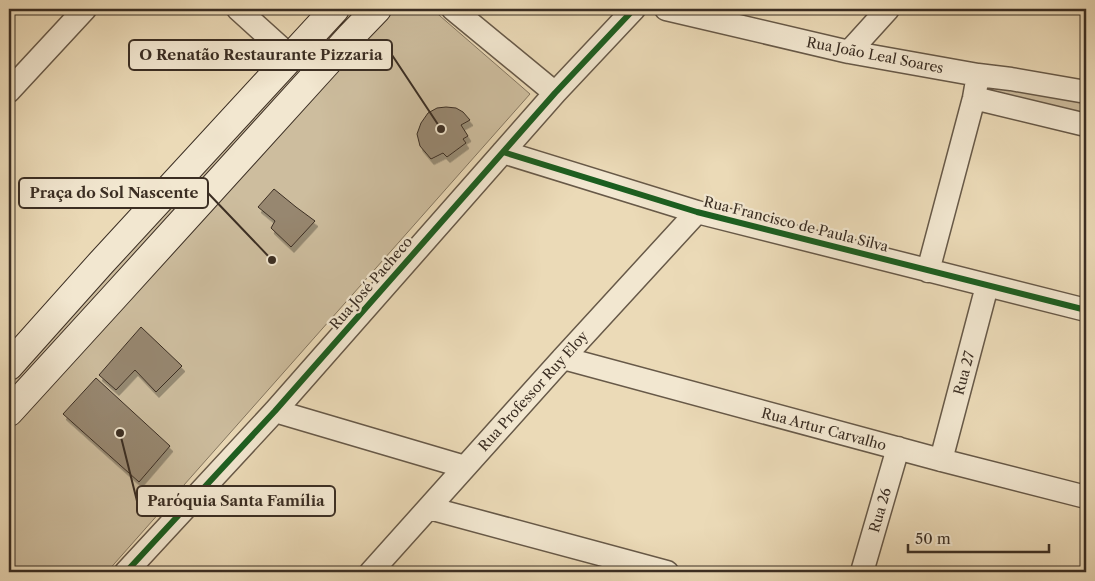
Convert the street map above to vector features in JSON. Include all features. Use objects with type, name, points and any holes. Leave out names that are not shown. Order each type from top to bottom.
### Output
[{"type":"street","points":[[9,91],[85,9]]},
{"type":"street","points":[[238,9],[291,57]]},
{"type":"street","points":[[9,366],[101,263],[335,9]]},
{"type":"street","points":[[9,412],[317,72],[377,9]]},
{"type":"street","points":[[453,9],[555,94]]},
{"type":"street","name":"Rua José Pacheco","points":[[126,572],[275,411],[503,152],[634,9]]},
{"type":"street","name":"Rua João Leal Soares","points":[[666,9],[849,52],[1086,92]]},
{"type":"street","points":[[849,52],[888,9]]},
{"type":"street","points":[[928,271],[974,98],[978,75]]},
{"type":"street","points":[[974,98],[1086,125]]},
{"type":"street","name":"Rua Francisco de Paula Silva","points":[[503,152],[697,212],[1086,310]]},
{"type":"street","name":"Rua Professor Ruy Eloy","points":[[371,572],[697,212]]},
{"type":"street","name":"Rua 27","points":[[941,460],[987,286]]},
{"type":"street","name":"Rua Artur Carvalho","points":[[563,358],[1086,497]]},
{"type":"street","points":[[275,411],[465,467]]},
{"type":"street","name":"Rua 26","points":[[862,572],[898,448]]},
{"type":"street","points":[[429,508],[667,572]]},
{"type":"shaded area","points":[[339,9],[365,9],[9,395],[9,373]]},
{"type":"shaded area","points":[[390,9],[432,9],[530,94],[107,572],[9,572],[9,426]]},
{"type":"shaded area","points":[[990,80],[1086,98],[1086,126],[989,94]]},
{"type":"building","points":[[437,108],[456,108],[463,112],[470,120],[461,125],[468,136],[463,139],[466,143],[447,157],[443,153],[431,159],[420,146],[417,134],[421,123],[428,113]]},
{"type":"building","points":[[274,189],[315,221],[291,247],[271,228],[275,221],[258,207]]},
{"type":"building","points":[[141,327],[182,366],[156,392],[135,370],[116,390],[99,375]]},
{"type":"building","points":[[96,378],[170,446],[139,482],[63,414]]},
{"type":"cycle path","points":[[126,572],[275,411],[555,93],[634,9]]},
{"type":"cycle path","points":[[503,152],[697,212],[1086,310]]},
{"type":"place","name":"O Renatão Restaurante Pizzaria","points":[[441,129]]},
{"type":"place","name":"Praça do Sol Nascente","points":[[272,260]]},
{"type":"place","name":"Paróquia Santa Família","points":[[120,433]]}]
